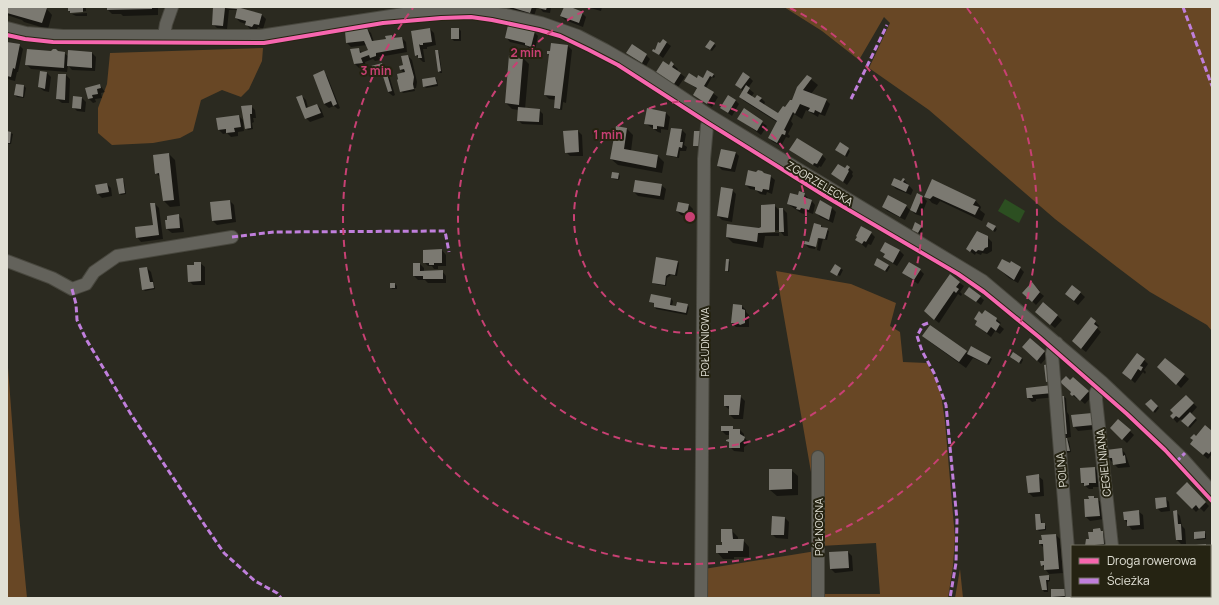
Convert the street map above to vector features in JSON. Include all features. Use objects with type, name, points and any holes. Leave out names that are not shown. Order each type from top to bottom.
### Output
[{"type":"street","points":[[164,36],[166,24],[172,7]]},
{"type":"street","name":"ZGORZELECKA","points":[[7,28],[26,33],[63,36],[260,36],[417,9],[473,11],[506,15],[541,23],[578,36],[650,76],[710,116],[983,281],[1102,382],[1181,457],[1212,492]]},
{"type":"street","name":"POŁUDNIOWA","points":[[701,598],[704,160],[707,126],[710,116]]},
{"type":"street","points":[[7,261],[52,278],[72,289],[86,284],[94,272],[117,256],[232,237]]},
{"type":"street","name":"POLNA","points":[[1057,343],[1052,349],[1052,354],[1071,586]]},
{"type":"street","name":"CEGIELNIANA","points":[[1102,382],[1096,392],[1096,400],[1112,545]]},
{"type":"street","name":"PÓŁNOCNA","points":[[818,457],[818,598]]},
{"type":"shaded area","points":[[784,7],[1212,7],[1212,331],[1207,325],[1150,292],[1117,267],[1055,219],[929,110],[869,68],[890,23],[884,17],[859,60],[822,31]]},
{"type":"shaded area","points":[[263,48],[262,61],[249,89],[241,97],[222,90],[201,100],[193,131],[180,138],[153,143],[112,145],[98,133],[98,108],[107,84],[110,53]]},
{"type":"shaded area","points":[[1005,199],[1025,211],[1019,223],[998,211]]},
{"type":"shaded area","points":[[776,271],[851,284],[896,303],[890,326],[900,332],[903,362],[927,363],[937,382],[941,394],[945,422],[955,538],[953,566],[948,598],[823,598],[821,594],[880,594],[876,543],[820,546],[815,495]]},
{"type":"shaded area","points":[[7,354],[19,515],[27,598],[7,598]]},
{"type":"shaded area","points":[[816,551],[814,598],[704,598],[704,569]]},
{"type":"shaded area","points":[[960,569],[963,598],[955,598]]},
{"type":"building","points":[[7,7],[47,8],[42,23],[7,13]]},
{"type":"building","points":[[68,7],[83,7],[83,12],[70,13],[70,11],[68,11]]},
{"type":"building","points":[[107,7],[152,7],[152,9],[107,10]]},
{"type":"building","points":[[213,7],[237,7],[262,14],[259,25],[254,24],[252,27],[245,25],[246,21],[235,18],[237,9],[225,8],[223,26],[212,25]]},
{"type":"building","points":[[510,7],[532,7],[530,13]]},
{"type":"building","points":[[538,7],[547,7],[546,10]]},
{"type":"building","points":[[564,7],[573,8],[583,12],[579,23],[560,16]]},
{"type":"building","points":[[508,25],[535,31],[531,47],[525,45],[525,43],[505,38]]},
{"type":"building","points":[[367,28],[372,41],[386,39],[385,36],[392,35],[392,38],[402,37],[404,48],[376,53],[376,56],[370,58],[369,55],[361,58],[363,63],[354,64],[350,49],[359,48],[360,53],[368,50],[364,41],[346,43],[345,31]]},
{"type":"building","points":[[430,28],[432,42],[423,43],[423,45],[419,44],[422,58],[418,58],[418,55],[415,56],[411,31]]},
{"type":"building","points":[[451,28],[459,28],[459,39],[451,39]]},
{"type":"building","points":[[663,39],[667,42],[659,55],[652,51],[653,49],[655,50],[658,42],[660,43]]},
{"type":"building","points":[[710,40],[715,43],[710,50],[705,47]]},
{"type":"building","points":[[7,42],[20,44],[15,69],[13,68],[11,77],[7,76]]},
{"type":"building","points":[[551,43],[568,45],[560,109],[554,108],[555,96],[544,95],[549,54],[547,54],[547,51],[550,51]]},
{"type":"building","points":[[632,44],[647,54],[642,63],[626,53]]},
{"type":"building","points":[[27,49],[51,51],[56,49],[58,51],[65,52],[64,68],[25,65]]},
{"type":"building","points":[[68,50],[92,52],[92,68],[67,66]]},
{"type":"building","points":[[435,50],[438,50],[441,71],[438,72]]},
{"type":"building","points":[[408,55],[414,77],[414,89],[400,92],[397,74],[405,72],[404,69],[400,70],[399,66],[403,65],[401,56]]},
{"type":"building","points":[[509,55],[523,57],[519,105],[505,103]]},
{"type":"building","points":[[663,61],[669,65],[671,61],[674,64],[672,67],[681,73],[674,84],[656,72]]},
{"type":"building","points":[[382,63],[383,67],[385,67],[392,91],[388,92],[382,73],[373,75],[371,66]]},
{"type":"building","points":[[324,70],[337,104],[333,106],[331,101],[324,104],[313,75]]},
{"type":"building","points":[[707,70],[714,74],[712,77],[710,76],[704,86],[714,92],[707,104],[693,95],[697,88],[684,81],[689,73],[697,78],[698,75],[703,78]]},
{"type":"building","points":[[40,71],[47,72],[45,89],[38,87]]},
{"type":"building","points":[[743,72],[750,77],[741,89],[735,85]]},
{"type":"building","points":[[58,74],[66,74],[65,100],[56,99]]},
{"type":"building","points":[[807,75],[812,78],[803,90],[827,99],[821,113],[815,110],[814,113],[808,111],[810,108],[800,104],[795,114],[793,112],[784,130],[786,131],[785,135],[782,134],[777,143],[768,138],[777,121],[739,97],[746,85],[750,88],[747,93],[755,98],[757,95],[762,98],[759,101],[778,113],[783,106],[785,107],[790,100],[792,100],[797,87]]},
{"type":"building","points":[[435,77],[437,84],[423,87],[422,79]]},
{"type":"building","points":[[16,84],[24,85],[23,97],[14,95]]},
{"type":"building","points":[[100,84],[101,88],[97,89],[98,94],[92,95],[93,98],[88,99],[85,88]]},
{"type":"building","points":[[302,95],[306,108],[317,104],[321,113],[305,119],[296,97]]},
{"type":"building","points":[[728,95],[736,100],[728,113],[720,108]]},
{"type":"building","points":[[73,96],[82,97],[81,109],[72,108]]},
{"type":"building","points":[[252,105],[252,114],[250,114],[251,128],[245,129],[241,106]]},
{"type":"building","points":[[518,107],[540,109],[539,122],[517,121]]},
{"type":"building","points":[[647,108],[666,112],[664,127],[657,126],[657,129],[653,129],[653,125],[644,124]]},
{"type":"building","points":[[744,108],[763,121],[757,131],[737,119]]},
{"type":"building","points":[[239,115],[241,127],[234,128],[235,132],[226,133],[226,129],[218,130],[216,118]]},
{"type":"building","points":[[616,126],[627,128],[624,149],[658,155],[656,168],[610,159]]},
{"type":"building","points":[[671,128],[682,129],[680,142],[683,142],[682,148],[679,147],[677,157],[666,155]]},
{"type":"building","points":[[578,130],[579,152],[565,153],[563,131]]},
{"type":"building","points":[[7,131],[11,132],[10,143],[7,143]]},
{"type":"building","points":[[694,131],[700,131],[700,146],[693,146]]},
{"type":"building","points":[[797,138],[823,154],[817,164],[814,163],[813,165],[789,150]]},
{"type":"building","points":[[840,142],[849,148],[845,156],[835,150]]},
{"type":"building","points":[[721,149],[736,152],[731,169],[717,166]]},
{"type":"building","points":[[169,153],[174,200],[163,201],[159,173],[155,174],[153,155]]},
{"type":"building","points":[[838,164],[845,168],[847,165],[850,167],[843,182],[831,174]]},
{"type":"building","points":[[748,170],[756,172],[758,170],[771,175],[769,190],[763,189],[762,192],[755,190],[755,187],[745,185]]},
{"type":"building","points":[[612,172],[619,173],[618,179],[611,178]]},
{"type":"building","points":[[123,178],[125,193],[119,194],[116,179]]},
{"type":"building","points":[[894,178],[901,181],[903,178],[905,179],[903,182],[909,185],[906,192],[891,185]]},
{"type":"building","points":[[932,179],[976,200],[973,205],[979,207],[975,215],[933,196],[930,199],[924,197]]},
{"type":"building","points":[[635,180],[662,184],[660,196],[633,192]]},
{"type":"building","points":[[107,183],[109,192],[97,194],[95,185]]},
{"type":"building","points":[[721,187],[733,189],[728,218],[717,216]]},
{"type":"building","points":[[799,191],[805,193],[804,197],[812,200],[809,210],[801,208],[800,210],[796,209],[797,207],[787,204],[790,193],[798,195]]},
{"type":"building","points":[[917,193],[923,196],[916,213],[910,210]]},
{"type":"building","points":[[888,195],[907,205],[900,217],[882,207]]},
{"type":"building","points":[[230,200],[232,219],[212,221],[210,202]]},
{"type":"building","points":[[820,200],[832,207],[829,220],[815,213]]},
{"type":"building","points":[[678,202],[689,204],[687,214],[676,211]]},
{"type":"building","points":[[150,203],[155,203],[159,235],[136,238],[135,227],[153,225]]},
{"type":"building","points":[[775,204],[775,232],[758,233],[757,242],[726,237],[727,224],[761,227],[761,205]]},
{"type":"building","points":[[779,208],[783,208],[784,232],[779,232]]},
{"type":"building","points":[[179,214],[180,228],[166,229],[165,220],[167,220],[167,216]]},
{"type":"building","points":[[915,222],[922,226],[918,233],[912,230]]},
{"type":"building","points":[[988,222],[996,226],[993,231],[986,226]]},
{"type":"building","points":[[814,223],[821,225],[821,227],[828,228],[825,239],[818,238],[816,247],[804,244],[805,241],[809,242]]},
{"type":"building","points":[[861,226],[872,232],[866,242],[864,241],[862,244],[855,240]]},
{"type":"building","points":[[977,231],[988,236],[988,247],[983,251],[978,250],[976,252],[972,249],[970,252],[966,249]]},
{"type":"building","points":[[885,242],[900,250],[893,263],[883,257],[885,254],[880,251]]},
{"type":"building","points":[[442,249],[442,263],[434,263],[434,265],[429,265],[429,263],[423,263],[423,250]]},
{"type":"building","points":[[656,257],[678,261],[675,275],[669,274],[666,276],[665,285],[652,283]]},
{"type":"building","points":[[877,258],[889,265],[885,271],[874,265]]},
{"type":"building","points":[[726,259],[729,259],[728,271],[725,271]]},
{"type":"building","points":[[1002,259],[1010,263],[1011,261],[1021,267],[1014,280],[997,268]]},
{"type":"building","points":[[194,262],[201,262],[201,281],[188,282],[187,265],[194,265]]},
{"type":"building","points":[[909,262],[921,269],[914,280],[902,273]]},
{"type":"building","points":[[413,263],[420,263],[420,271],[443,270],[443,279],[423,279],[423,276],[413,276]]},
{"type":"building","points":[[835,264],[841,268],[837,276],[830,272]]},
{"type":"building","points":[[147,267],[150,282],[153,282],[154,288],[142,290],[139,268]]},
{"type":"building","points":[[950,274],[960,282],[956,287],[959,289],[956,293],[954,291],[934,320],[924,311]]},
{"type":"building","points":[[1032,282],[1040,292],[1032,302],[1022,293]]},
{"type":"building","points":[[390,283],[395,283],[395,288],[390,288]]},
{"type":"building","points":[[1072,285],[1081,292],[1074,301],[1065,294]]},
{"type":"building","points":[[969,287],[981,296],[976,302],[964,294]]},
{"type":"building","points":[[651,294],[671,298],[670,305],[676,306],[677,302],[688,304],[686,313],[654,307],[654,303],[649,302]]},
{"type":"building","points":[[1043,302],[1058,315],[1050,325],[1035,312]]},
{"type":"building","points":[[733,304],[742,305],[742,309],[745,310],[745,323],[740,325],[738,323],[731,323]]},
{"type":"building","points":[[985,310],[997,318],[996,321],[1000,324],[996,331],[991,327],[987,333],[975,325],[977,321],[974,319],[979,311],[982,314]]},
{"type":"building","points":[[1091,317],[1096,321],[1094,324],[1098,327],[1081,349],[1072,341]]},
{"type":"building","points":[[930,325],[967,351],[959,362],[922,336]]},
{"type":"building","points":[[1030,338],[1045,351],[1037,361],[1022,347]]},
{"type":"building","points":[[971,346],[991,357],[987,364],[967,354]]},
{"type":"building","points":[[1013,352],[1022,358],[1019,363],[1010,357]]},
{"type":"building","points":[[1137,353],[1145,359],[1140,366],[1143,367],[1141,371],[1138,369],[1131,380],[1122,373]]},
{"type":"building","points":[[1165,358],[1185,374],[1176,385],[1157,367]]},
{"type":"building","points":[[1049,364],[1051,381],[1046,382],[1044,365]]},
{"type":"building","points":[[1066,376],[1070,380],[1073,377],[1089,391],[1080,401],[1074,395],[1072,396],[1070,394],[1071,392],[1060,382]]},
{"type":"building","points":[[1052,385],[1053,393],[1032,395],[1033,398],[1027,398],[1026,388]]},
{"type":"building","points":[[724,395],[741,395],[739,415],[729,415],[729,406],[724,406]]},
{"type":"building","points":[[1186,395],[1194,403],[1179,418],[1176,416],[1173,419],[1170,416],[1173,413],[1170,410]]},
{"type":"building","points":[[1059,396],[1064,396],[1067,434],[1064,434],[1065,438],[1067,438],[1070,451],[1063,451]]},
{"type":"building","points":[[1151,399],[1158,406],[1153,412],[1145,404]]},
{"type":"building","points":[[1190,412],[1196,418],[1188,427],[1181,421]]},
{"type":"building","points":[[1092,413],[1093,425],[1073,427],[1071,415]]},
{"type":"building","points":[[1118,419],[1131,430],[1122,440],[1110,428]]},
{"type":"building","points":[[1205,425],[1212,431],[1212,450],[1209,454],[1206,452],[1203,455],[1190,444],[1193,440],[1190,438],[1194,434],[1196,436]]},
{"type":"building","points":[[721,426],[733,426],[733,429],[740,429],[740,434],[745,437],[740,443],[740,448],[729,448],[729,442],[726,440],[729,439],[729,431],[721,431]]},
{"type":"building","points":[[1122,448],[1126,463],[1113,465],[1112,458],[1107,458],[1106,450]]},
{"type":"building","points":[[1095,467],[1096,483],[1089,483],[1089,485],[1084,486],[1084,483],[1081,483],[1080,468]]},
{"type":"building","points":[[769,469],[792,469],[792,489],[769,490]]},
{"type":"building","points":[[1039,474],[1040,492],[1028,493],[1026,476]]},
{"type":"building","points":[[1187,482],[1206,502],[1199,509],[1196,505],[1192,509],[1176,493]]},
{"type":"building","points":[[1088,496],[1098,498],[1100,516],[1085,517],[1084,499],[1089,499]]},
{"type":"building","points":[[1166,497],[1167,507],[1156,509],[1155,498]]},
{"type":"building","points":[[1139,510],[1140,525],[1127,526],[1127,520],[1124,520],[1123,512]]},
{"type":"building","points":[[1177,510],[1178,524],[1181,524],[1182,540],[1176,540],[1173,511]]},
{"type":"building","points":[[1035,514],[1040,514],[1041,523],[1045,523],[1045,529],[1036,530]]},
{"type":"building","points":[[772,516],[785,517],[784,535],[771,535]]},
{"type":"building","points":[[1100,528],[1101,531],[1103,531],[1104,544],[1085,545],[1086,539],[1089,539],[1088,532],[1093,532],[1093,529]]},
{"type":"building","points":[[721,529],[732,529],[733,539],[744,539],[743,551],[716,553],[716,545],[722,545]]},
{"type":"building","points":[[1205,531],[1205,538],[1194,539],[1194,532]]},
{"type":"building","points":[[1056,534],[1059,569],[1044,570],[1044,565],[1041,566],[1040,561],[1044,561],[1043,544],[1039,544],[1039,540],[1042,540],[1041,535]]},
{"type":"building","points":[[848,551],[849,568],[830,569],[829,552]]},
{"type":"building","points":[[1049,575],[1049,580],[1046,580],[1047,590],[1042,590],[1039,576]]},
{"type":"building","points":[[1051,589],[1065,589],[1065,596],[1051,597]]},
{"type":"building","points":[[1094,597],[1109,597],[1109,598]]},
{"type":"building","points":[[1192,597],[1207,598],[1192,598]]},
{"type":"marked path","points":[[1183,7],[1212,86]]},
{"type":"marked path","points":[[851,99],[887,25]]},
{"type":"marked path","points":[[232,237],[274,232],[445,231],[449,252]]},
{"type":"marked path","points":[[72,289],[76,304],[77,320],[86,339],[132,416],[204,524],[224,553],[255,581],[277,593],[281,598]]},
{"type":"marked path","points":[[928,323],[923,325],[917,336],[922,351],[934,373],[946,405],[957,520],[956,563],[950,598]]},
{"type":"marked path","points":[[1176,462],[1185,453]]},
{"type":"cycle path","points":[[7,35],[25,39],[53,42],[264,43],[383,23],[471,17],[539,30],[560,36],[618,65],[825,196],[958,274],[984,292],[1039,337],[1127,414],[1165,450],[1212,501]]}]
